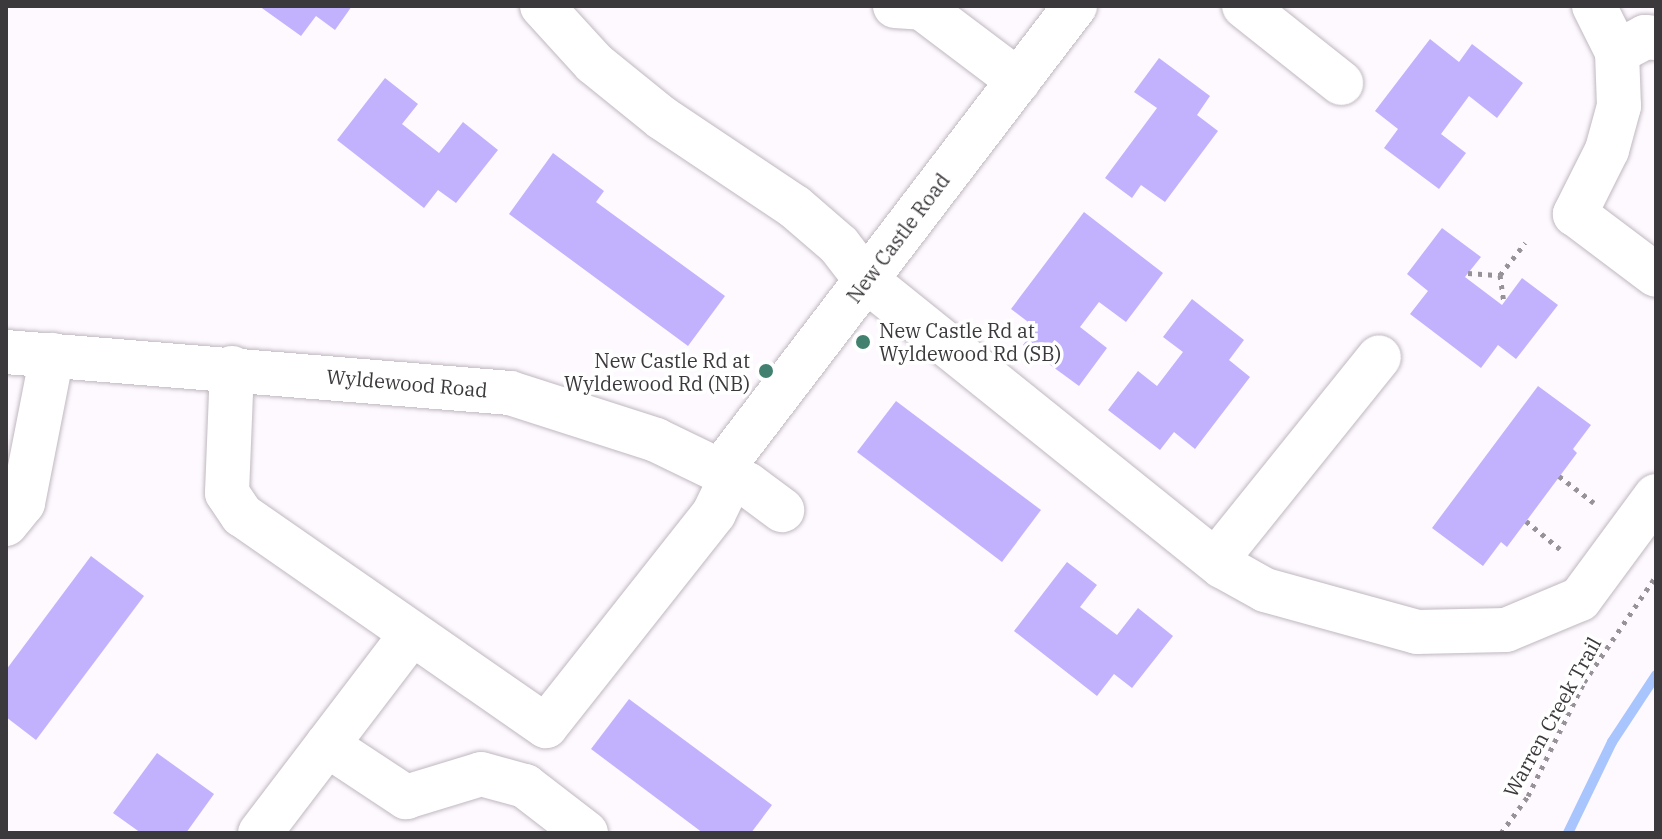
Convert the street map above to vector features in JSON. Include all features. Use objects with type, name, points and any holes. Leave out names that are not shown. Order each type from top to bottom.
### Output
[{"type":"street","points":[[542,6],[594,63],[662,118],[795,207],[839,245],[866,280],[1216,560],[1265,590],[1386,625],[1470,634],[1506,630],[1580,599],[1656,496]]},
{"type":"street","points":[[895,6],[922,8],[1019,81]]},
{"type":"street","name":"New Castle Road","points":[[525,786],[546,726],[714,513],[727,473],[866,280],[1075,6]]},
{"type":"street","points":[[1244,6],[1341,83]]},
{"type":"street","points":[[1594,6],[1637,45],[1607,150],[1575,214],[1656,275]]},
{"type":"street","name":"Wyldewood Road","points":[[6,352],[510,393],[656,440],[727,473],[782,510]]},
{"type":"street","points":[[6,524],[23,503],[52,355]]},
{"type":"street","points":[[1216,560],[1379,357]]},
{"type":"street","points":[[232,368],[227,493],[261,529],[546,726]]},
{"type":"street","points":[[260,833],[411,635]]},
{"type":"street","points":[[327,745],[406,797],[481,774],[525,786],[586,833]]},
{"type":"path","points":[[1504,302],[1500,275],[1525,243]]},
{"type":"path","points":[[1468,273],[1500,275]]},
{"type":"path","points":[[1559,476],[1594,503]]},
{"type":"path","points":[[1526,521],[1560,549]]},
{"type":"path","name":"Warren Creek Trail","points":[[1501,833],[1528,796],[1584,682],[1656,576]]},
{"type":"building","points":[[259,6],[352,6],[335,30],[316,16],[301,36]]},
{"type":"building","points":[[1430,39],[1459,62],[1472,44],[1523,83],[1497,118],[1469,96],[1441,134],[1466,153],[1439,189],[1384,148],[1398,129],[1375,111]]},
{"type":"building","points":[[1159,58],[1210,96],[1197,115],[1218,131],[1165,202],[1141,185],[1132,198],[1105,178],[1157,108],[1134,92]]},
{"type":"building","points":[[385,78],[418,104],[402,124],[439,153],[463,122],[498,150],[456,203],[438,190],[424,208],[337,140]]},
{"type":"building","points":[[553,153],[604,191],[596,202],[725,296],[688,346],[509,214]]},
{"type":"building","points":[[1084,212],[1163,273],[1126,322],[1099,302],[1080,327],[1107,348],[1079,386],[1023,345],[1036,328],[1011,309]]},
{"type":"building","points":[[1442,228],[1481,257],[1465,277],[1502,305],[1522,278],[1558,305],[1516,359],[1498,345],[1481,368],[1410,314],[1428,291],[1407,274]]},
{"type":"building","points":[[1192,299],[1244,340],[1229,360],[1250,377],[1195,449],[1174,432],[1160,450],[1108,410],[1138,371],[1157,386],[1183,352],[1163,337]]},
{"type":"building","points":[[1538,386],[1591,425],[1573,449],[1577,453],[1507,547],[1501,542],[1483,566],[1432,528]]},
{"type":"building","points":[[896,401],[1041,510],[1002,562],[857,452]]},
{"type":"building","points":[[91,556],[144,596],[36,740],[6,717],[6,670]]},
{"type":"building","points":[[1067,562],[1097,585],[1080,607],[1117,635],[1138,608],[1173,636],[1132,688],[1114,674],[1097,696],[1014,631]]},
{"type":"building","points":[[629,699],[772,805],[751,833],[703,833],[591,749]]},
{"type":"building","points":[[157,753],[214,794],[186,833],[141,833],[113,813]]},
{"type":"waterway","points":[[1568,833],[1612,742],[1656,675]]},
{"type":"place","name":"New Castle Rd at Wyldewood Rd (SB)","points":[[863,342]]},
{"type":"place","name":"New Castle Rd at Wyldewood Rd (NB)","points":[[766,371]]}]
